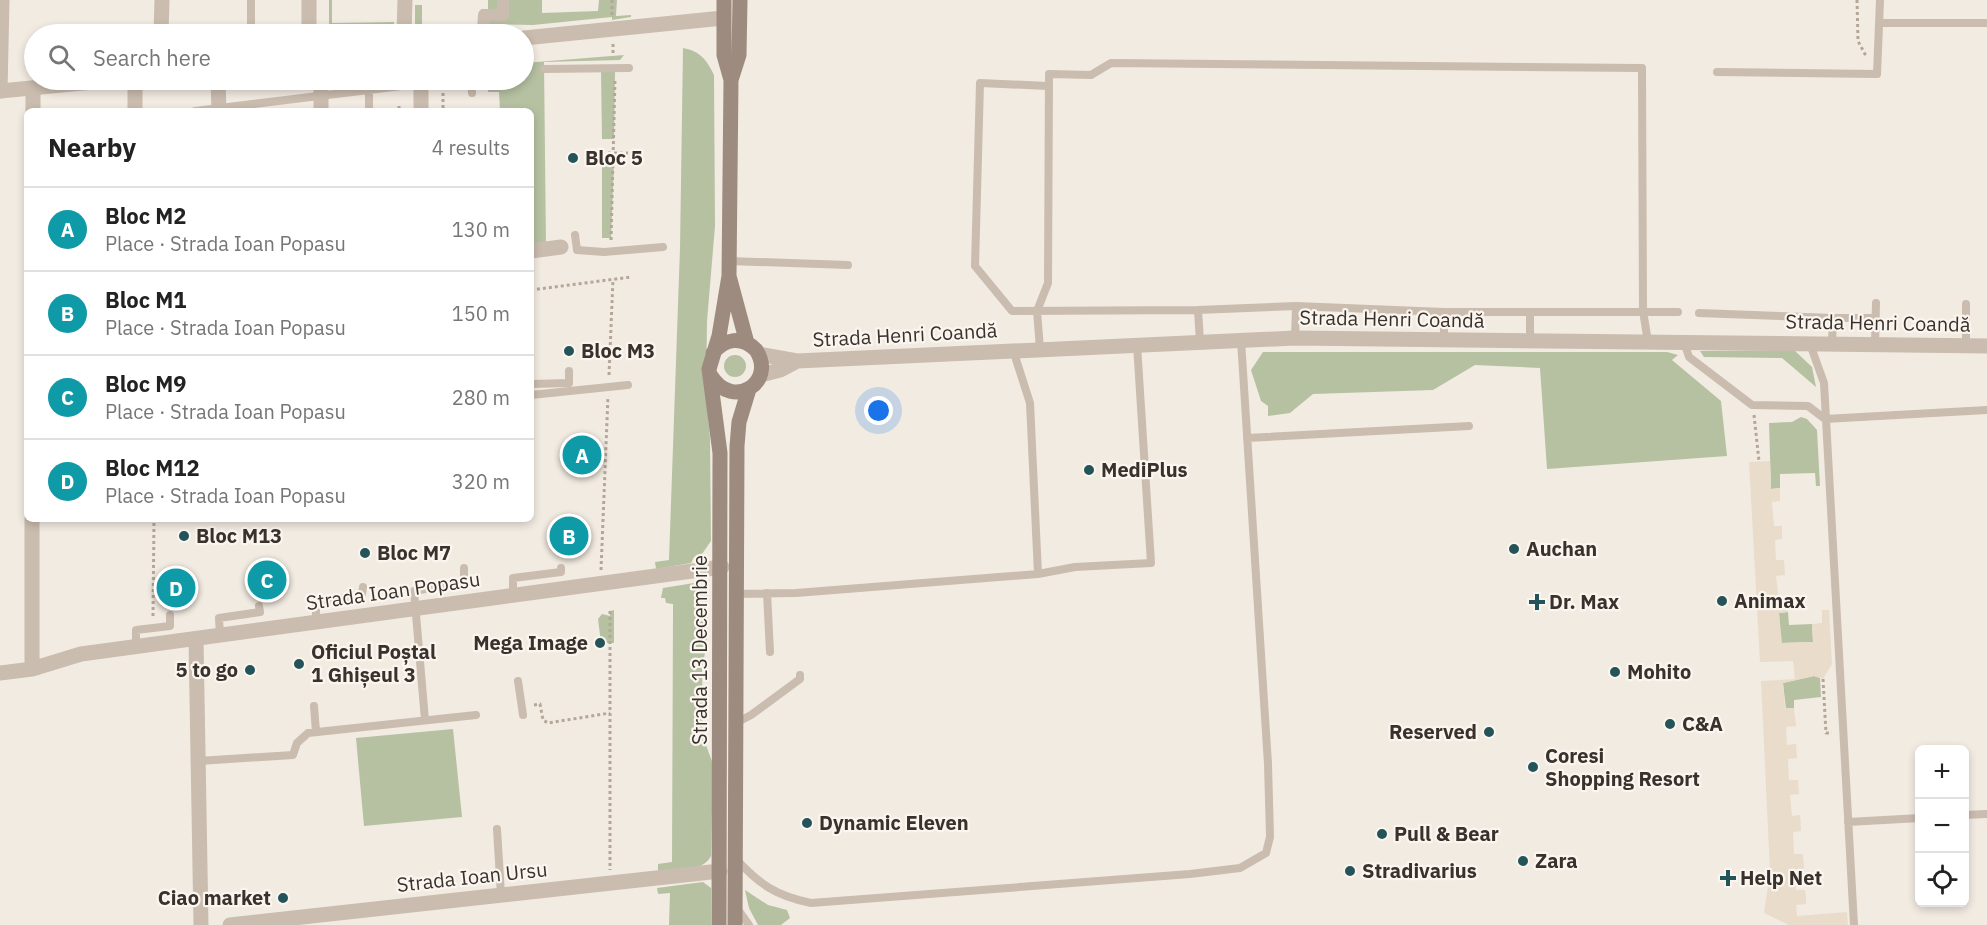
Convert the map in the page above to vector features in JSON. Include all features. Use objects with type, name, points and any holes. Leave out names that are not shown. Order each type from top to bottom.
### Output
[{"type":"main road","name":"Strada 13 Decembrie","points":[[719,925],[722,567],[720,453],[709,369],[719,336],[729,268],[731,80],[724,55],[724,0]]},
{"type":"main road","name":"Strada 13 Decembrie","points":[[731,80],[739,55],[740,0]]},
{"type":"main road","name":"Strada 13 Decembrie","points":[[729,268],[747,343]]},
{"type":"main road","points":[[713,353],[718,346],[729,341],[747,343],[759,354],[760,375]]},
{"type":"main road","name":"Strada 13 Decembrie","points":[[735,925],[737,446],[739,422],[749,389],[760,375]]},
{"type":"main road","points":[[711,376],[716,384],[728,392],[743,392],[749,389]]},
{"type":"street","points":[[2,0],[0,91],[24,89]]},
{"type":"street","points":[[161,24],[162,0]]},
{"type":"street","points":[[309,0],[309,24]]},
{"type":"street","points":[[404,24],[405,0]]},
{"type":"street","points":[[483,24],[484,15],[503,15],[503,0]]},
{"type":"street","points":[[534,37],[723,18]]},
{"type":"street","points":[[33,90],[33,108]]},
{"type":"street","points":[[135,90],[135,108]]},
{"type":"street","points":[[218,90],[219,108]]},
{"type":"street","points":[[321,90],[321,108]]},
{"type":"street","points":[[421,90],[421,108]]},
{"type":"street","points":[[534,251],[561,247]]},
{"type":"street","name":"Strada Henri Coandă","points":[[759,354],[797,361],[1295,338],[1987,346]]},
{"type":"street","name":"Strada Henri Coandă","points":[[760,375],[780,370],[797,361]]},
{"type":"street","points":[[32,522],[32,669]]},
{"type":"street","name":"Strada Ioan Popasu","points":[[0,673],[32,669],[81,654],[722,567]]},
{"type":"street","points":[[196,639],[201,925]]},
{"type":"street","name":"Strada Ioan Ursu","points":[[230,925],[720,871]]},
{"type":"lane","points":[[251,0],[251,24]]},
{"type":"lane","points":[[1717,72],[1877,73],[1880,0]]},
{"type":"lane","points":[[1879,23],[1987,23]]},
{"type":"lane","points":[[1040,349],[1037,311],[1048,283],[1049,74],[1091,75],[1111,63],[1642,68],[1643,311],[1648,342]]},
{"type":"lane","points":[[544,69],[629,68]]},
{"type":"lane","points":[[1048,86],[980,83],[975,266],[1012,310],[1198,310],[1296,306],[1444,312],[1678,312]]},
{"type":"lane","points":[[244,108],[268,106],[321,95],[369,90],[369,106]]},
{"type":"lane","points":[[575,235],[577,250],[611,247],[625,249]]},
{"type":"lane","points":[[599,249],[604,252],[663,247]]},
{"type":"lane","points":[[729,268],[848,265]]},
{"type":"lane","points":[[1875,344],[1876,303]]},
{"type":"lane","points":[[1966,304],[1966,345]]},
{"type":"lane","points":[[1295,338],[1296,306]]},
{"type":"lane","points":[[1198,310],[1200,342]]},
{"type":"lane","points":[[1444,312],[1444,340]]},
{"type":"lane","points":[[1530,312],[1530,341]]},
{"type":"lane","points":[[1699,313],[1876,318]]},
{"type":"lane","points":[[1832,344],[1833,318]]},
{"type":"lane","points":[[735,858],[758,882],[784,896],[811,903],[1190,874],[1240,868],[1266,853],[1270,837],[1268,764],[1241,340]]},
{"type":"lane","points":[[1684,342],[1689,357],[1752,405],[1808,406],[1825,419],[1987,410]]},
{"type":"lane","points":[[1810,344],[1824,383],[1854,925]]},
{"type":"lane","points":[[736,594],[1038,574],[1075,567],[1151,562],[1137,345]]},
{"type":"lane","points":[[1013,350],[1030,403],[1038,574]]},
{"type":"lane","points":[[534,384],[569,382],[569,371]]},
{"type":"lane","points":[[534,395],[628,385]]},
{"type":"lane","points":[[1247,438],[1469,426]]},
{"type":"lane","points":[[425,720],[414,591],[465,582],[464,568]]},
{"type":"lane","points":[[513,595],[513,578],[561,572],[561,568]]},
{"type":"lane","points":[[315,622],[316,605],[362,594],[363,587]]},
{"type":"lane","points":[[767,593],[770,652]]},
{"type":"lane","points":[[220,635],[219,618],[260,612],[259,606]]},
{"type":"lane","points":[[136,647],[136,630],[170,626],[170,615]]},
{"type":"lane","points":[[736,723],[752,715],[800,679],[800,675]]},
{"type":"lane","points":[[518,681],[523,715]]},
{"type":"lane","points":[[315,706],[316,732]]},
{"type":"lane","points":[[198,761],[292,755],[303,736],[316,732],[476,715]]},
{"type":"lane","points":[[1969,815],[1987,814]]},
{"type":"lane","points":[[1848,822],[1915,818]]},
{"type":"lane","points":[[497,829],[501,895]]},
{"type":"lane","points":[[735,905],[749,925]]},
{"type":"path","points":[[612,0],[612,16]]},
{"type":"path","points":[[1857,0],[1858,41],[1863,53],[1877,73]]},
{"type":"path","points":[[611,247],[615,153],[615,72]]},
{"type":"path","points":[[443,93],[443,108]]},
{"type":"path","points":[[602,153],[628,153]]},
{"type":"path","points":[[534,290],[631,277]]},
{"type":"path","points":[[600,584],[613,279]]},
{"type":"path","points":[[1752,405],[1759,461]]},
{"type":"path","points":[[153,620],[154,522]]},
{"type":"path","points":[[610,611],[610,870]]},
{"type":"path","points":[[1823,679],[1826,733],[1843,732]]},
{"type":"path","points":[[526,706],[540,704],[543,720],[548,723],[610,713]]},
{"type":"green space","points":[[329,0],[332,0],[332,23],[394,22],[394,24],[329,24]]},
{"type":"green space","points":[[488,0],[542,0],[542,13],[598,11],[599,0],[617,0],[616,16],[631,15],[631,17],[534,25],[480,24],[481,9],[488,9]]},
{"type":"green space","points":[[415,5],[422,5],[422,24],[415,24]]},
{"type":"green space","points":[[683,48],[694,51],[702,57],[714,75],[715,226],[707,321],[706,393],[710,438],[711,541],[702,554],[694,557],[691,563],[656,569],[655,562],[669,560],[680,248]]},
{"type":"green space","points":[[624,55],[620,60],[544,62],[546,248],[534,248],[534,108],[500,108],[499,92],[488,92],[488,90],[534,90],[534,62]]},
{"type":"green space","points":[[601,72],[615,72],[614,139],[602,139]]},
{"type":"green space","points":[[602,163],[614,163],[611,238],[602,238]]},
{"type":"green space","points":[[1794,350],[1812,367],[1816,387],[1782,358],[1704,357],[1700,351]]},
{"type":"green space","points":[[1263,352],[1667,352],[1678,355],[1672,360],[1721,401],[1727,456],[1547,469],[1540,368],[1475,365],[1433,390],[1313,394],[1290,413],[1268,416],[1268,406],[1261,401],[1251,370]]},
{"type":"green space","points":[[735,355],[743,358],[746,366],[743,374],[735,377],[727,374],[724,366],[727,358]]},
{"type":"green space","points":[[1801,417],[1807,419],[1817,430],[1820,486],[1816,486],[1815,473],[1780,474],[1780,488],[1771,489],[1769,423],[1792,422]]},
{"type":"green space","points":[[694,583],[700,585],[708,596],[707,642],[702,669],[703,737],[713,764],[711,856],[696,868],[661,872],[658,870],[658,864],[672,862],[673,604],[666,603],[665,598],[661,598],[663,588]]},
{"type":"green space","points":[[614,610],[614,643],[601,643],[598,619],[602,614],[610,616],[610,611]]},
{"type":"green space","points":[[1788,612],[1789,625],[1812,624],[1813,642],[1781,643],[1779,613]]},
{"type":"green space","points":[[1814,676],[1820,678],[1821,697],[1794,700],[1794,708],[1786,709],[1783,683]]},
{"type":"green space","points":[[453,729],[462,817],[364,826],[356,738]]},
{"type":"green space","points":[[703,882],[711,888],[711,925],[669,925],[670,893],[658,894],[657,888]]},
{"type":"green space","points":[[745,890],[768,905],[787,910],[790,918],[781,925],[758,925],[749,908]]},
{"type":"shaded area","points":[[1770,461],[1771,489],[1780,488],[1780,501],[1772,502],[1774,526],[1782,526],[1782,539],[1775,540],[1776,560],[1784,560],[1785,575],[1776,576],[1779,600],[1787,599],[1788,606],[1788,612],[1779,613],[1782,643],[1813,642],[1812,624],[1822,623],[1822,610],[1829,610],[1832,664],[1823,679],[1814,676],[1783,683],[1785,708],[1794,708],[1796,726],[1786,727],[1787,745],[1796,744],[1797,758],[1788,759],[1789,780],[1798,780],[1799,794],[1790,795],[1792,816],[1800,815],[1801,831],[1793,832],[1794,854],[1803,854],[1804,869],[1795,869],[1796,890],[1805,890],[1806,897],[1806,904],[1796,905],[1797,916],[1847,912],[1848,925],[1789,925],[1764,913],[1770,872],[1761,681],[1795,679],[1793,661],[1760,662],[1749,462]]},
{"type":"place","name":"Bloc 5","points":[[573,158]]},
{"type":"place","name":"Bloc M3","points":[[569,351]]},
{"type":"place","name":"Bloc M2","points":[[582,455]]},
{"type":"place","name":"MediPlus","points":[[1089,470]]},
{"type":"place","name":"Bloc M13","points":[[184,536]]},
{"type":"place","name":"Bloc M1","points":[[569,536]]},
{"type":"place","name":"Auchan","points":[[1514,549]]},
{"type":"place","name":"Bloc M7","points":[[365,553]]},
{"type":"place","name":"Bloc M9","points":[[267,580]]},
{"type":"place","name":"Bloc M12","points":[[176,588]]},
{"type":"place","name":"Animax","points":[[1722,601]]},
{"type":"place","name":"Dr. Max","points":[[1537,602]]},
{"type":"place","name":"Mega Image","points":[[600,643]]},
{"type":"place","name":"Oficiul Poștal 1 Ghișeul 3","points":[[299,664]]},
{"type":"place","name":"5 to go","points":[[250,670]]},
{"type":"place","name":"Mohito","points":[[1615,672]]},
{"type":"place","name":"C&A","points":[[1670,724]]},
{"type":"place","name":"Reserved","points":[[1489,732]]},
{"type":"place","name":"Coresi Shopping Resort","points":[[1533,767]]},
{"type":"place","name":"Dynamic Eleven","points":[[807,823]]},
{"type":"place","name":"Pull & Bear","points":[[1382,834]]},
{"type":"place","name":"Zara","points":[[1523,861]]},
{"type":"place","name":"Stradivarius","points":[[1350,871]]},
{"type":"place","name":"Help Net","points":[[1728,878]]},
{"type":"place","name":"Ciao market","points":[[283,898]]}]
